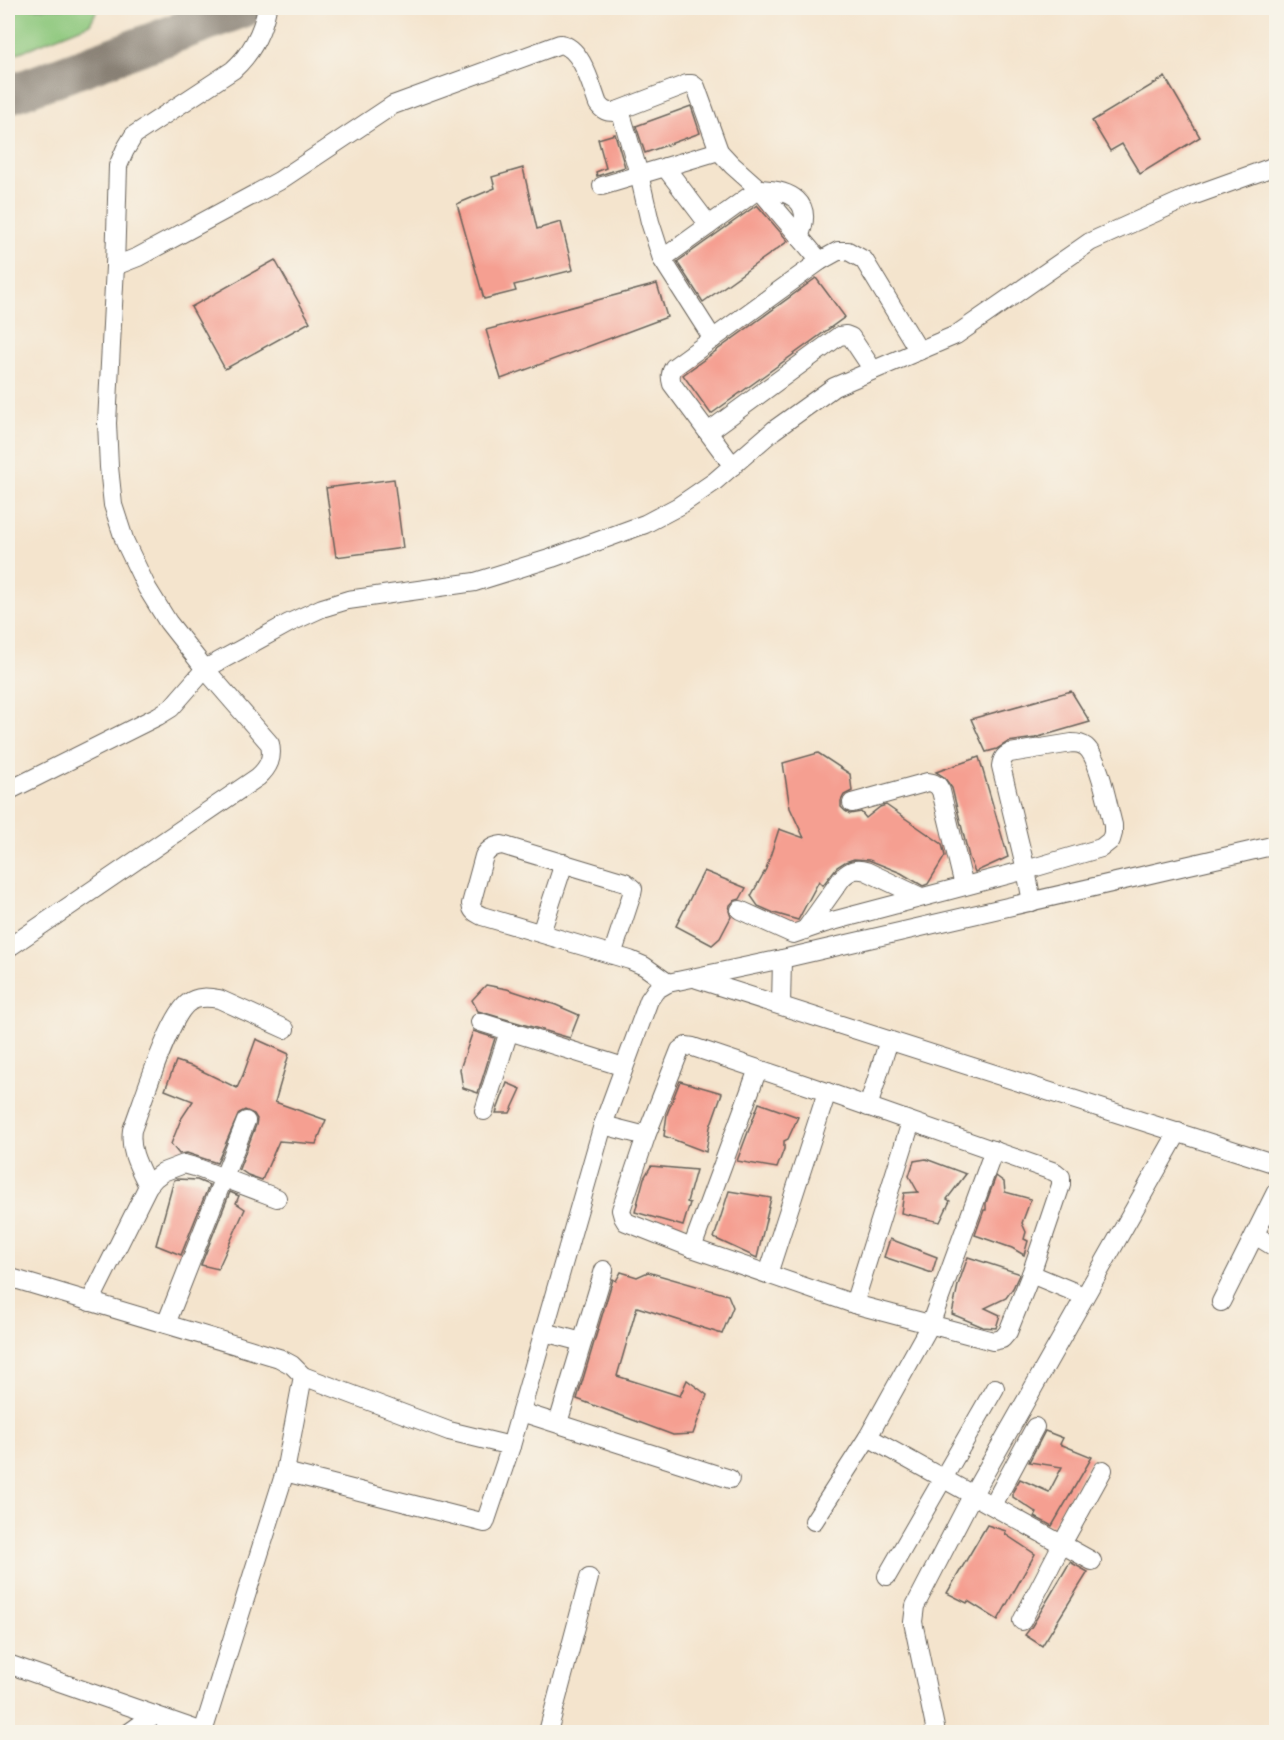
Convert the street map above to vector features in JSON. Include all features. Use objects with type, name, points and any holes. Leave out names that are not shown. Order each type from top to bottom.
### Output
[{"type":"lane","points":[[8,948],[258,777],[271,762],[270,744],[205,669],[168,621],[147,588],[125,542],[113,506],[107,423],[118,166],[134,135],[234,70],[244,61],[255,44],[267,8]]},
{"type":"lane","points":[[115,266],[279,181],[393,105],[560,44],[566,45],[577,54],[602,109],[608,112],[620,110],[687,84],[696,87],[719,151],[759,189],[820,261]]},
{"type":"lane","points":[[620,110],[662,259],[713,339]]},
{"type":"lane","points":[[602,186],[719,151]]},
{"type":"lane","points":[[8,792],[158,716],[178,701],[205,669],[289,623],[322,608],[348,600],[475,582],[552,558],[645,524],[679,506],[714,482],[774,430],[834,387],[956,336],[1089,242],[1192,196],[1276,164]]},
{"type":"lane","points":[[665,167],[709,225]]},
{"type":"lane","points":[[662,259],[759,189]]},
{"type":"lane","points":[[733,466],[672,384],[670,378],[674,367],[820,261],[838,251],[848,251],[864,260],[919,351]]},
{"type":"lane","points":[[708,432],[840,336],[851,337],[873,370]]},
{"type":"lane","points":[[740,910],[793,934],[825,923],[1026,870],[1101,848],[1111,840],[1113,825],[1096,760],[1085,747],[1079,744],[1072,743],[1010,753],[1002,760],[1001,766],[1026,870],[1032,902]]},
{"type":"lane","points":[[852,803],[928,782],[938,786],[944,800],[964,886]]},
{"type":"lane","points":[[612,955],[633,889],[625,882],[502,845],[494,846],[484,856],[471,904],[472,909],[482,916],[644,966],[668,983]]},
{"type":"lane","points":[[285,1472],[485,1523],[511,1446],[603,1125],[649,1000],[656,990],[668,983],[782,959],[1276,845]]},
{"type":"lane","points":[[541,933],[564,863]]},
{"type":"lane","points":[[805,930],[843,878],[853,869],[860,869],[921,897]]},
{"type":"lane","points":[[781,1005],[782,959]]},
{"type":"lane","points":[[695,978],[1276,1164]]},
{"type":"lane","points":[[148,1186],[132,1153],[130,1140],[157,1062],[178,1014],[187,1004],[196,999],[208,997],[219,999],[285,1029]]},
{"type":"lane","points":[[480,1022],[624,1067]]},
{"type":"lane","points":[[484,1111],[509,1031]]},
{"type":"lane","points":[[868,1107],[889,1040]]},
{"type":"lane","points":[[686,1046],[827,1092],[1055,1172],[1061,1177],[1061,1185],[1031,1274],[1008,1332],[1002,1339],[993,1341],[854,1304],[692,1248],[626,1222],[621,1210],[646,1136],[680,1050],[686,1046]]},
{"type":"lane","points":[[692,1248],[758,1069]]},
{"type":"lane","points":[[768,1274],[827,1092]]},
{"type":"lane","points":[[166,1324],[246,1121]]},
{"type":"lane","points":[[854,1304],[911,1122]]},
{"type":"lane","points":[[603,1125],[646,1136]]},
{"type":"lane","points":[[936,1732],[913,1622],[915,1606],[973,1494],[1178,1132]]},
{"type":"lane","points":[[814,1521],[868,1437],[930,1325],[994,1150]]},
{"type":"lane","points":[[90,1302],[148,1186],[163,1172],[184,1164],[277,1197]]},
{"type":"lane","points":[[1221,1302],[1276,1192]]},
{"type":"lane","points":[[1255,1235],[1276,1248]]},
{"type":"lane","points":[[558,1424],[604,1270]]},
{"type":"lane","points":[[1031,1274],[1084,1296]]},
{"type":"lane","points":[[8,1277],[279,1358],[292,1365],[303,1376],[449,1431],[511,1446]]},
{"type":"lane","points":[[544,1332],[582,1342]]},
{"type":"lane","points":[[8,1664],[203,1732],[285,1472],[303,1376]]},
{"type":"lane","points":[[887,1576],[995,1388]]},
{"type":"lane","points":[[521,1412],[730,1479]]},
{"type":"lane","points":[[993,1505],[1035,1427]]},
{"type":"lane","points":[[868,1437],[1092,1561]]},
{"type":"lane","points":[[1022,1621],[1103,1470]]},
{"type":"lane","points":[[548,1732],[589,1578]]},
{"type":"lane","points":[[130,1732],[154,1715]]},
{"type":"green space","points":[[8,8],[98,8],[90,24],[8,57]]},
{"type":"building","points":[[1165,77],[1200,137],[1140,174],[1122,144],[1110,151],[1092,121]]},
{"type":"building","points":[[691,106],[700,133],[645,153],[636,126]]},
{"type":"building","points":[[615,134],[625,167],[597,176],[596,172],[606,168],[598,139]]},
{"type":"building","points":[[523,168],[537,229],[561,222],[573,270],[514,285],[516,291],[484,299],[457,204],[495,188],[492,177]]},
{"type":"building","points":[[757,205],[788,241],[703,302],[677,262]]},
{"type":"building","points":[[275,260],[310,322],[225,369],[191,307]]},
{"type":"building","points":[[816,278],[845,317],[711,414],[683,375]]},
{"type":"building","points":[[657,284],[667,317],[501,379],[486,330]]},
{"type":"building","points":[[394,479],[403,548],[336,557],[326,488]]},
{"type":"building","points":[[1071,691],[1090,722],[1035,738],[1008,742],[997,749],[986,752],[971,719]]},
{"type":"building","points":[[818,753],[850,774],[852,791],[844,795],[841,801],[841,807],[845,811],[850,814],[861,812],[866,818],[886,805],[942,844],[945,856],[928,884],[923,886],[901,873],[869,860],[854,859],[837,867],[823,885],[819,881],[798,920],[758,906],[751,896],[766,869],[779,829],[804,838],[790,808],[783,763]]},
{"type":"building","points":[[979,757],[1008,857],[975,872],[969,857],[952,788],[944,777],[936,772]]},
{"type":"building","points":[[704,871],[746,888],[740,899],[730,905],[731,917],[720,938],[712,945],[676,926]]},
{"type":"building","points":[[486,985],[507,989],[579,1015],[570,1038],[478,1011],[472,1000]]},
{"type":"building","points":[[473,1031],[495,1038],[478,1093],[463,1088],[460,1069]]},
{"type":"building","points":[[256,1039],[289,1054],[275,1102],[326,1120],[316,1144],[279,1141],[262,1180],[239,1169],[256,1125],[257,1119],[254,1114],[245,1110],[239,1113],[217,1163],[187,1153],[179,1154],[171,1144],[181,1119],[193,1101],[165,1090],[176,1061],[237,1088]]},
{"type":"building","points":[[680,1081],[722,1093],[710,1127],[706,1152],[664,1136],[667,1114]]},
{"type":"building","points":[[507,1083],[521,1089],[510,1113],[496,1113]]},
{"type":"building","points":[[759,1103],[798,1117],[788,1139],[784,1141],[784,1149],[777,1168],[737,1161]]},
{"type":"building","points":[[926,1159],[966,1174],[947,1199],[950,1201],[940,1222],[901,1213],[904,1193],[918,1192],[909,1176],[914,1161]]},
{"type":"building","points":[[651,1166],[696,1170],[683,1226],[635,1212],[644,1178]]},
{"type":"building","points":[[996,1176],[1004,1182],[1005,1192],[1031,1199],[1022,1223],[1026,1232],[1024,1239],[1028,1241],[1024,1255],[1012,1248],[975,1235],[984,1210],[986,1210],[986,1203]]},
{"type":"building","points":[[174,1180],[197,1180],[209,1185],[181,1255],[156,1245]]},
{"type":"building","points":[[729,1191],[771,1198],[757,1258],[714,1238]]},
{"type":"building","points":[[230,1192],[239,1196],[236,1203],[245,1209],[218,1269],[201,1265]]},
{"type":"building","points":[[890,1239],[937,1257],[932,1273],[884,1257]]},
{"type":"building","points":[[968,1257],[1019,1275],[1006,1298],[985,1308],[1000,1315],[996,1328],[983,1327],[952,1314],[958,1285]]},
{"type":"building","points":[[621,1272],[637,1277],[648,1272],[728,1295],[733,1307],[722,1334],[637,1307],[617,1376],[680,1396],[687,1380],[707,1395],[693,1434],[673,1435],[577,1399],[613,1279],[616,1281]]},
{"type":"building","points":[[1045,1431],[1063,1438],[1060,1444],[1092,1457],[1052,1526],[1035,1517],[1037,1513],[1013,1497],[1013,1491],[1020,1479],[1049,1492],[1062,1467],[1029,1462]]},
{"type":"building","points":[[987,1525],[1006,1531],[1005,1534],[1035,1554],[998,1620],[968,1601],[967,1603],[947,1593]]},
{"type":"building","points":[[1070,1562],[1088,1572],[1042,1646],[1025,1635]]},
{"type":"taxiway","points":[[8,95],[244,8]]}]
